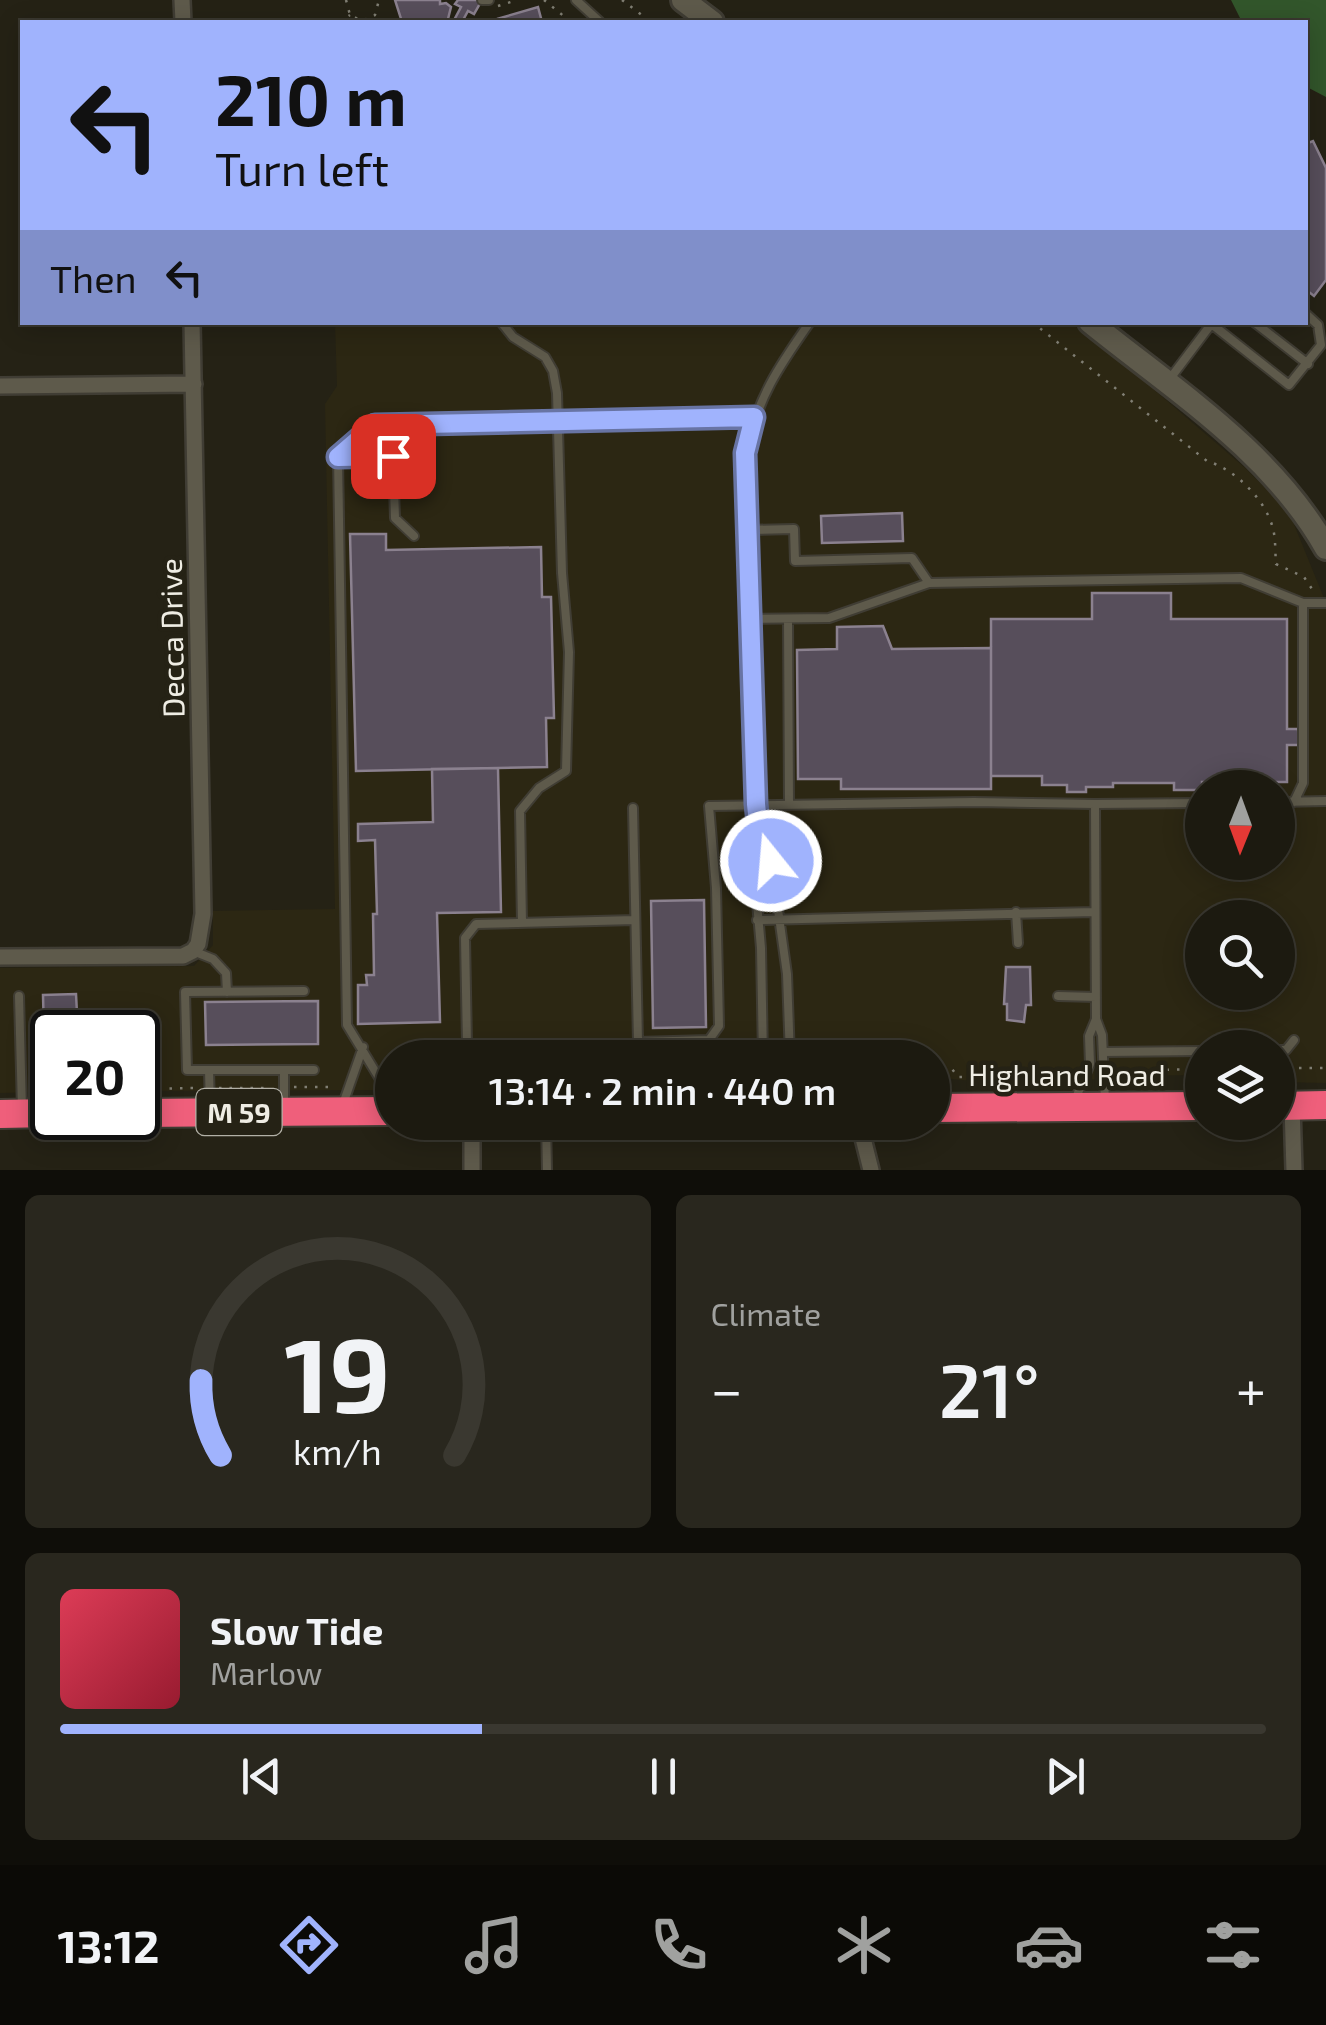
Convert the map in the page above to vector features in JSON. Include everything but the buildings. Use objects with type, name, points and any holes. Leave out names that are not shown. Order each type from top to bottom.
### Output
[{"type":"highway","name":"M 59","points":[[160,1109],[210,1100],[339,1099],[375,1107]]},
{"type":"highway","points":[[1295,1106],[1326,1105]]},
{"type":"highway","name":"Highland Road","points":[[950,1108],[1185,1106]]},
{"type":"street","points":[[683,0],[709,20]]},
{"type":"street","name":"Decca Drive","points":[[192,325],[203,836],[203,914],[194,951]]},
{"type":"street","points":[[1094,325],[1274,476],[1326,548]]},
{"type":"street","points":[[0,386],[194,384]]},
{"type":"street","points":[[0,957],[183,956],[194,951]]},
{"type":"street","points":[[472,1140],[472,1170]]},
{"type":"street","points":[[864,1140],[871,1170]]},
{"type":"street","points":[[1290,1140],[1294,1170]]},
{"type":"lane","points":[[482,0],[489,0]]},
{"type":"lane","points":[[576,0],[598,20]]},
{"type":"lane","points":[[1214,325],[1289,385],[1318,352],[1322,338],[1318,325],[1308,315]]},
{"type":"lane","points":[[503,325],[513,338],[546,358],[553,371],[569,652],[566,772],[539,788],[520,811],[522,923]]},
{"type":"lane","points":[[762,1040],[751,835],[758,823],[745,453],[754,417],[770,380],[808,325]]},
{"type":"lane","points":[[1167,384],[1210,325]]},
{"type":"lane","points":[[1258,325],[1308,364]]},
{"type":"lane","points":[[338,457],[375,425],[754,417]]},
{"type":"lane","points":[[338,457],[393,456],[396,518],[414,536]]},
{"type":"lane","points":[[338,457],[347,1025],[375,1069]]},
{"type":"lane","points":[[746,530],[794,529],[796,562],[912,558],[929,582]]},
{"type":"lane","points":[[749,620],[830,618],[929,582],[1241,578],[1303,603],[1322,603]]},
{"type":"lane","points":[[1295,800],[1304,783],[1303,603]]},
{"type":"lane","points":[[788,619],[789,804]]},
{"type":"lane","points":[[1295,802],[1326,802]]},
{"type":"lane","points":[[633,808],[638,1042],[708,1040],[718,1026],[716,888],[709,806],[1185,803]]},
{"type":"lane","points":[[1095,804],[1096,1019],[1102,1036],[1105,1107]]},
{"type":"lane","points":[[758,823],[767,831],[786,974],[789,1040]]},
{"type":"lane","points":[[1016,912],[1018,943]]},
{"type":"lane","points":[[758,920],[1095,912]]},
{"type":"lane","points":[[467,1040],[465,938],[476,924],[635,920]]},
{"type":"lane","points":[[194,951],[213,959],[226,972],[227,992]]},
{"type":"lane","points":[[304,991],[185,992],[187,1070],[314,1070]]},
{"type":"lane","points":[[11,1114],[19,996]]},
{"type":"lane","points":[[1058,996],[1096,997]]},
{"type":"lane","points":[[1072,1107],[1090,1064],[1089,1036],[1096,1019]]},
{"type":"lane","points":[[339,1099],[363,1047]]},
{"type":"lane","points":[[1102,1052],[1185,1051]]},
{"type":"lane","points":[[209,1070],[210,1100]]},
{"type":"lane","points":[[284,1070],[284,1100]]},
{"type":"lane","points":[[546,1140],[547,1170]]},
{"type":"path","points":[[346,0],[350,15],[358,20],[372,18],[378,12],[380,0]]},
{"type":"path","points":[[544,0],[569,20]]},
{"type":"path","points":[[622,0],[648,20]]},
{"type":"path","points":[[343,20],[350,15]]},
{"type":"path","points":[[1036,325],[1207,461],[1226,466],[1263,506],[1273,528],[1276,564],[1304,577],[1322,603]]},
{"type":"path","points":[[1295,1068],[1326,1068]]},
{"type":"path","points":[[950,1070],[958,1076],[1077,1076]]},
{"type":"path","points":[[1111,1072],[1185,1070]]},
{"type":"path","points":[[160,1092],[210,1100],[339,1099]]},
{"type":"shaded area","points":[[335,325],[1074,325],[1244,467],[1289,512],[1326,603],[1326,1083],[1295,1082],[1295,1030],[1185,1030],[1185,1075],[1122,1076],[1064,1083],[1011,1085],[950,1079],[950,1040],[375,1040],[375,1090],[160,1091],[160,1010],[30,1010],[30,1092],[0,1093],[0,968],[194,966],[213,945],[213,911],[335,909],[325,404],[337,386]]},
{"type":"green space","points":[[1231,0],[1326,0],[1326,97],[1308,88],[1308,20],[1241,20]]},
{"type":"route","points":[[393,456],[338,457],[375,425],[754,417],[745,453],[756,804],[758,823],[767,831],[771,861]]}]
